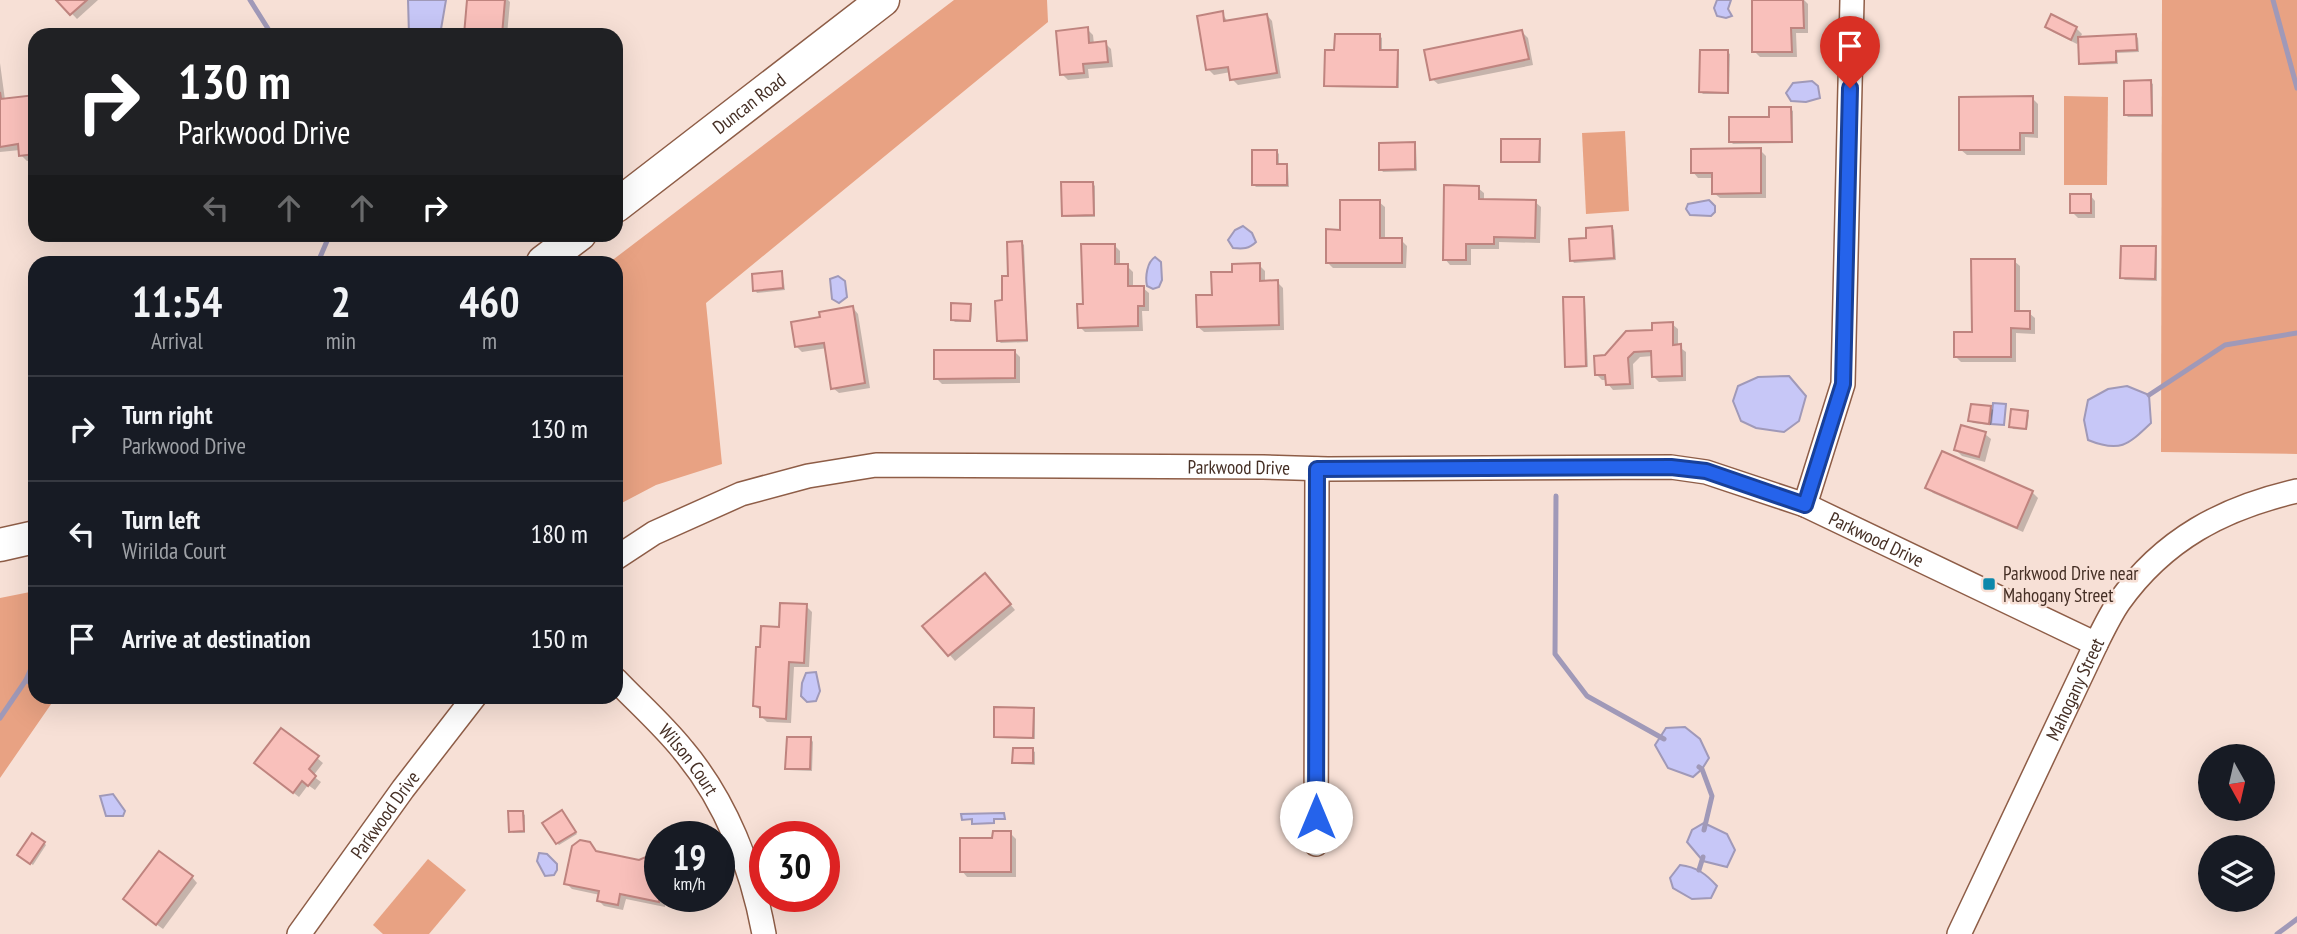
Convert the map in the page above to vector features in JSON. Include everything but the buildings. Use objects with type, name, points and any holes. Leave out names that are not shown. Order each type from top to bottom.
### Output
[{"type":"highway","name":"Duncan Road","points":[[623,201],[883,0]]},
{"type":"highway","points":[[552,256],[570,242]]},
{"type":"highway","points":[[0,545],[28,539]]},
{"type":"street","points":[[1805,505],[1843,384],[1852,0]]},
{"type":"street","name":"Parkwood Drive","points":[[623,553],[654,533],[741,494],[808,476],[876,465],[1317,469],[1671,467],[1706,471],[1805,505],[2096,644]]},
{"type":"street","points":[[1316,844],[1317,469]]},
{"type":"street","name":"Mahogany Street","points":[[1959,934],[2118,603],[2149,565],[2183,537],[2223,514],[2263,499],[2297,491]]},
{"type":"street","name":"Wilson Court","points":[[623,687],[684,750],[716,798],[753,884],[764,934]]},
{"type":"street","name":"Parkwood Drive","points":[[299,934],[469,704]]},
{"type":"shaded area","points":[[954,0],[1047,0],[1048,22],[706,303],[722,464],[656,485],[623,502],[623,256],[618,256]]},
{"type":"shaded area","points":[[2162,0],[2297,0],[2297,454],[2161,452]]},
{"type":"shaded area","points":[[2064,96],[2108,97],[2107,185],[2064,185]]},
{"type":"shaded area","points":[[1625,131],[1629,211],[1586,214],[1582,133]]},
{"type":"shaded area","points":[[28,592],[28,704],[51,704],[0,778],[0,598]]},
{"type":"shaded area","points":[[428,859],[466,890],[429,934],[383,934],[373,925]]},
{"type":"water","points":[[408,0],[446,0],[441,28],[409,28]]},
{"type":"water","points":[[1717,0],[1731,0],[1728,9],[1732,16],[1717,16],[1714,8]]},
{"type":"water","points":[[1812,81],[1818,86],[1820,98],[1806,102],[1791,101],[1786,93],[1793,83]]},
{"type":"water","points":[[1709,200],[1715,206],[1715,212],[1711,216],[1690,215],[1686,209],[1688,204]]},
{"type":"water","points":[[1243,226],[1252,233],[1256,242],[1246,248],[1233,248],[1228,240],[1235,230]]},
{"type":"water","points":[[1155,257],[1161,262],[1162,280],[1159,287],[1153,289],[1147,286],[1146,278],[1148,266]]},
{"type":"water","points":[[838,276],[845,281],[847,297],[839,303],[832,299],[830,279]]},
{"type":"water","points":[[1789,376],[1806,396],[1799,421],[1784,432],[1756,428],[1741,421],[1733,401],[1738,386],[1758,377]]},
{"type":"water","points":[[2127,386],[2149,395],[2151,423],[2123,445],[2108,446],[2088,440],[2084,420],[2088,400],[2108,389]]},
{"type":"water","points":[[1993,403],[2006,404],[2004,425],[1991,424]]},
{"type":"water","points":[[816,672],[820,691],[816,701],[807,702],[801,696],[802,683],[806,673]]},
{"type":"water","points":[[1685,727],[1700,739],[1709,758],[1693,777],[1668,768],[1655,745],[1666,728]]},
{"type":"water","points":[[113,794],[125,811],[123,816],[106,816],[100,796]]},
{"type":"water","points":[[1004,813],[1005,819],[994,819],[994,823],[972,824],[972,819],[962,820],[961,814]]},
{"type":"water","points":[[1704,823],[1727,834],[1735,850],[1727,867],[1703,861],[1687,842],[1692,830]]},
{"type":"water","points":[[539,853],[547,854],[557,864],[554,875],[545,876],[537,861]]},
{"type":"water","points":[[1680,865],[1701,872],[1717,886],[1711,898],[1692,899],[1673,888],[1670,878]]},
{"type":"waterway","points":[[250,0],[268,28]]},
{"type":"waterway","points":[[2273,0],[2297,88]]},
{"type":"waterway","points":[[321,256],[327,242]]},
{"type":"waterway","points":[[2149,395],[2225,345],[2297,333]]},
{"type":"waterway","points":[[1556,496],[1555,654],[1587,696],[1664,739]]},
{"type":"waterway","points":[[0,718],[28,675]]},
{"type":"waterway","points":[[1699,767],[1712,796],[1704,830]]},
{"type":"waterway","points":[[1699,870],[1703,857]]},
{"type":"waterway","points":[[2277,934],[2297,919]]},
{"type":"place","name":"Parkwood Drive near Mahogany Street","points":[[1989,584]]},
{"type":"route","points":[[1316,817],[1317,469],[1671,467],[1706,471],[1805,505],[1843,384],[1850,88]]}]
